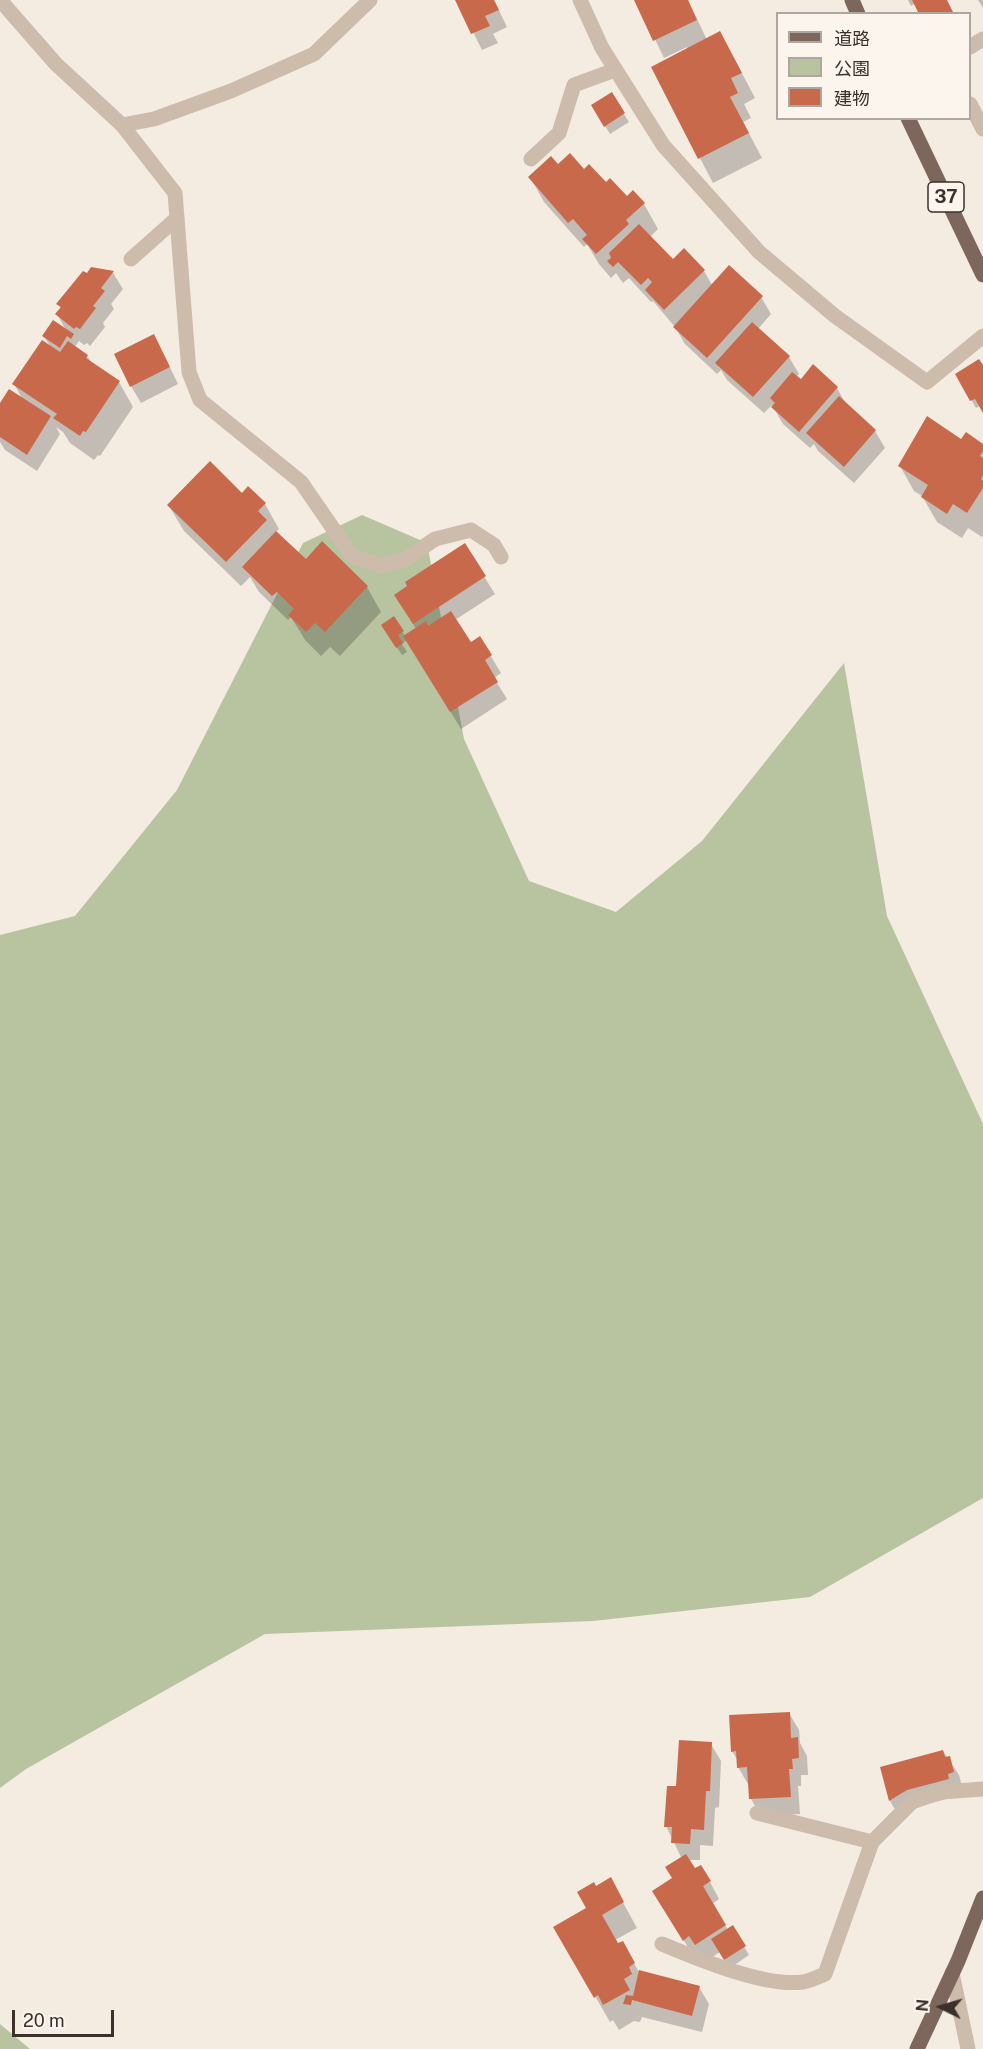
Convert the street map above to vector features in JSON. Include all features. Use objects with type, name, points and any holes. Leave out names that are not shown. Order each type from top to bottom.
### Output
[{"type":"main road","name":"37","points":[[909,120],[983,275]]},
{"type":"main road","points":[[917,2049],[983,1898]]},
{"type":"street","points":[[0,0],[56,64],[122,125],[176,193],[189,372],[200,400],[300,482],[352,556],[382,566],[406,559],[435,539],[471,530],[495,544],[501,557]]},
{"type":"street","points":[[122,125],[154,119],[231,91],[314,54],[370,0]]},
{"type":"street","points":[[580,0],[602,48],[663,145],[759,252],[835,316],[927,382],[983,336]]},
{"type":"street","points":[[531,159],[559,133],[574,85],[615,70]]},
{"type":"street","points":[[971,108],[983,129]]},
{"type":"street","points":[[131,260],[177,218]]},
{"type":"street","points":[[662,1944],[690,1956],[778,1982],[804,1982],[825,1974],[872,1842],[912,1802],[941,1792],[983,1789]]},
{"type":"street","points":[[757,1813],[872,1842]]},
{"type":"street","points":[[952,1973],[968,2049]]},
{"type":"green space","points":[[362,515],[427,543],[464,739],[529,881],[616,912],[702,841],[844,663],[887,916],[983,1124],[983,1498],[810,1597],[593,1621],[265,1634],[26,1769],[0,1788],[0,935],[75,916],[177,790],[303,543]]},
{"type":"green space","points":[[0,2024],[30,2049],[0,2049]]},
{"type":"building","points":[[455,0],[494,0],[499,10],[485,16],[490,26],[471,34]]},
{"type":"building","points":[[634,0],[688,0],[697,20],[653,41]]},
{"type":"building","points":[[912,0],[947,0],[953,12],[918,12]]},
{"type":"building","points":[[720,31],[742,73],[731,78],[738,93],[730,97],[749,133],[698,159],[651,67]]},
{"type":"building","points":[[612,92],[625,113],[604,127],[591,105]]},
{"type":"building","points":[[570,153],[584,169],[589,164],[606,182],[610,178],[627,196],[633,190],[645,203],[626,220],[629,224],[596,254],[582,239],[587,235],[573,219],[568,223],[528,177],[551,156],[558,164]]},
{"type":"building","points":[[639,224],[673,259],[684,248],[705,270],[664,310],[645,290],[652,282],[648,278],[641,285],[618,262],[613,267],[607,261],[611,258],[609,253]]},
{"type":"building","points":[[729,265],[763,296],[707,358],[673,327]]},
{"type":"building","points":[[91,267],[114,271],[101,288],[105,291],[93,306],[96,308],[80,329],[76,327],[74,329],[55,314],[61,307],[56,304],[83,271],[87,273]]},
{"type":"building","points":[[53,320],[74,334],[71,339],[67,336],[60,348],[42,336]]},
{"type":"building","points":[[752,322],[790,356],[753,397],[715,363]]},
{"type":"building","points":[[154,334],[170,367],[130,387],[114,354]]},
{"type":"building","points":[[42,340],[60,352],[68,341],[88,355],[86,358],[120,381],[86,432],[83,431],[80,436],[53,418],[57,414],[12,384]]},
{"type":"building","points":[[979,359],[983,365],[983,413],[975,399],[970,401],[955,374]]},
{"type":"building","points":[[813,364],[838,387],[799,432],[771,407],[775,403],[770,398],[792,372],[801,379]]},
{"type":"building","points":[[9,389],[51,416],[27,455],[0,437],[0,403]]},
{"type":"building","points":[[839,396],[876,430],[844,467],[806,433]]},
{"type":"building","points":[[927,416],[961,439],[966,432],[983,444],[980,456],[983,458],[981,479],[983,488],[967,513],[953,504],[947,514],[921,497],[928,485],[898,466]]},
{"type":"building","points":[[210,461],[242,493],[248,486],[266,503],[258,511],[267,520],[226,562],[167,505]]},
{"type":"building","points":[[276,531],[306,559],[322,541],[368,586],[325,632],[315,623],[306,632],[288,615],[294,609],[277,592],[272,596],[242,567]]},
{"type":"building","points":[[465,543],[486,576],[413,624],[394,595],[407,586],[405,582]]},
{"type":"building","points":[[451,611],[471,642],[480,636],[492,655],[485,660],[498,682],[450,712],[403,636],[426,621],[428,626]]},
{"type":"building","points":[[394,616],[404,631],[398,635],[403,643],[396,648],[381,625]]},
{"type":"building","points":[[790,1712],[791,1738],[798,1737],[799,1758],[792,1759],[793,1769],[789,1769],[791,1797],[749,1799],[747,1767],[737,1768],[736,1751],[731,1752],[729,1715]]},
{"type":"building","points":[[679,1740],[712,1742],[710,1791],[706,1791],[704,1830],[691,1829],[690,1844],[671,1843],[672,1827],[664,1827],[667,1786],[676,1786]]},
{"type":"building","points":[[943,1750],[945,1757],[950,1756],[954,1772],[948,1774],[949,1779],[907,1790],[889,1801],[880,1767]]},
{"type":"building","points":[[686,1854],[695,1868],[701,1865],[711,1881],[703,1886],[726,1925],[695,1945],[689,1936],[683,1941],[652,1891],[672,1878],[665,1867]]},
{"type":"building","points":[[611,1877],[624,1902],[602,1915],[618,1943],[623,1941],[635,1963],[629,1967],[632,1974],[624,1979],[630,1990],[603,2005],[598,1995],[594,1998],[553,1927],[586,1908],[577,1892],[594,1882],[596,1886]]},
{"type":"building","points":[[733,1925],[746,1946],[724,1960],[711,1939]]},
{"type":"building","points":[[639,1970],[700,1986],[692,2016],[632,2000],[631,2005],[623,2004],[626,1995],[633,1996]]}]
